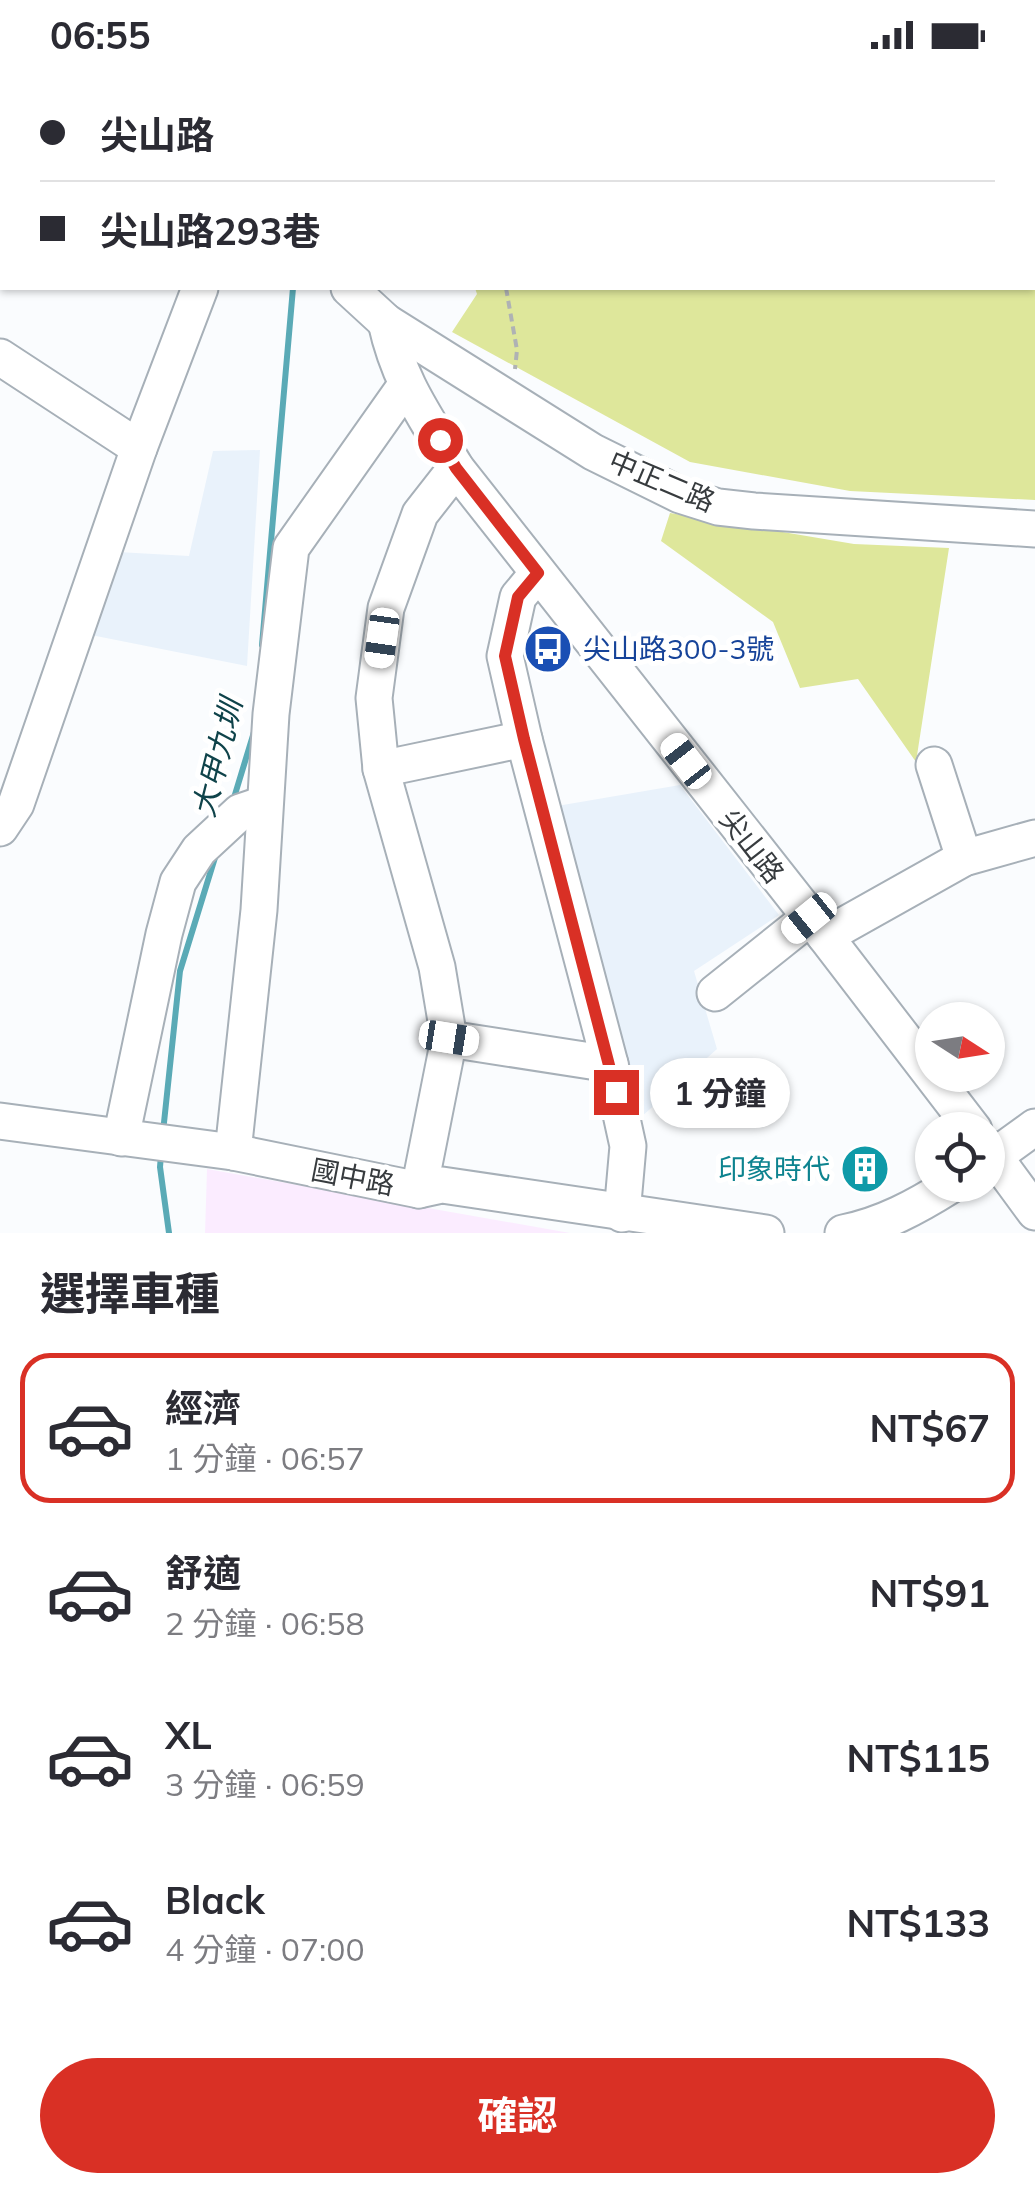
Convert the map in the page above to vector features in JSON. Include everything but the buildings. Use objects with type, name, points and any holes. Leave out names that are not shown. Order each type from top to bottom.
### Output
[{"type":"street","points":[[0,828],[16,804],[138,448],[199,290]]},
{"type":"street","name":"中正二路","points":[[351,290],[386,322],[592,452],[680,495],[718,508],[1035,529]]},
{"type":"street","name":"尖山路","points":[[386,322],[394,361],[456,468],[958,1112]]},
{"type":"street","points":[[0,357],[138,448]]},
{"type":"street","points":[[232,1152],[259,910],[238,819],[271,714],[291,548],[406,385]]},
{"type":"street","points":[[419,1190],[449,1038],[436,966],[381,769],[374,698],[386,608],[420,514],[456,468]]},
{"type":"street","points":[[538,573],[518,597],[505,656],[628,1146],[622,1214]]},
{"type":"street","points":[[381,769],[524,739]]},
{"type":"street","points":[[934,765],[964,858]]},
{"type":"street","points":[[148,1142],[164,934],[178,882],[199,850],[238,819]]},
{"type":"street","points":[[715,993],[817,927],[964,858],[1035,838]]},
{"type":"street","points":[[449,1038],[610,1064]]},
{"type":"street","name":"國中路","points":[[0,1120],[232,1152],[419,1190],[442,1185],[766,1233]]},
{"type":"street","points":[[1005,1140],[1035,1127]]},
{"type":"street","name":"尖山路","points":[[1005,1173],[1035,1212]]},
{"type":"street","points":[[843,1233],[924,1202]]},
{"type":"path","points":[[506,290],[518,350],[508,398]]},
{"type":"shaded area","points":[[260,450],[247,666],[91,635],[118,552],[189,556],[213,451]]},
{"type":"shaded area","points":[[680,785],[779,915],[694,971],[717,1049],[640,1118],[557,806]]},
{"type":"shaded area","points":[[207,1169],[570,1233],[205,1233]]},
{"type":"green space","points":[[476,290],[1035,290],[1035,500],[850,491],[690,462],[452,332],[477,294]]},
{"type":"green space","points":[[670,513],[854,544],[949,548],[916,762],[858,679],[800,688],[773,622],[661,541]]},
{"type":"waterway","name":"大甲九圳","points":[[262,645],[293,290]]},
{"type":"waterway","name":"大甲九圳","points":[[233,801],[254,732]]},
{"type":"waterway","name":"大甲九圳","points":[[163,1132],[180,971],[217,851]]},
{"type":"waterway","name":"大甲九圳","points":[[161,1155],[169,1233]]},
{"type":"place","name":"尖山路300-3號","points":[[548,649]]},
{"type":"place","name":"印象時代","points":[[865,1169]]},
{"type":"route","points":[[440,440],[456,468],[538,573],[518,597],[505,656],[616,1092]]}]
